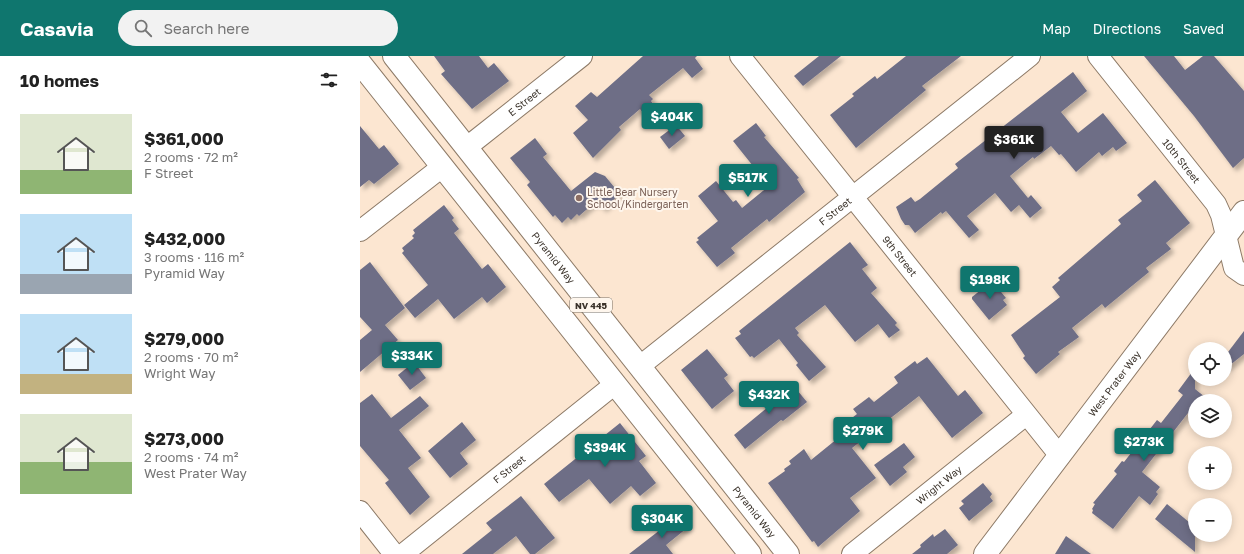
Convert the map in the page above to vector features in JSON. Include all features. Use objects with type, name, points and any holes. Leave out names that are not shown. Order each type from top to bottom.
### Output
[{"type":"main road","name":"Pyramid Way","points":[[394,56],[788,554]]},
{"type":"main road","name":"NV 445","points":[[360,63],[750,554]]},
{"type":"main road","name":"West Prater Way","points":[[985,554],[1244,212]]},
{"type":"street","name":"E Street","points":[[467,148],[582,56]]},
{"type":"street","name":"9th Street","points":[[740,56],[1026,416],[1060,456]]},
{"type":"street","name":"F Street","points":[[640,366],[1030,56]]},
{"type":"street","name":"10th Street","points":[[1098,56],[1216,204],[1221,215],[1234,268],[1244,275]]},
{"type":"street","points":[[360,231],[442,167]]},
{"type":"street","name":"F Street","points":[[403,554],[615,384]]},
{"type":"street","name":"Wright Way","points":[[852,554],[1026,416]]},
{"type":"street","points":[[360,511],[394,554]]},
{"type":"building","points":[[434,56],[479,56],[488,68],[494,63],[509,81],[472,109],[441,74],[445,71]]},
{"type":"building","points":[[643,56],[697,56],[695,58],[703,69],[692,78],[683,68],[649,95],[653,99],[651,101],[653,104],[643,113],[640,109],[619,127],[621,130],[593,158],[573,133],[588,120],[575,106],[591,92],[597,97]]},
{"type":"building","points":[[819,56],[841,56],[803,86],[794,76]]},
{"type":"building","points":[[906,56],[961,56],[922,86],[926,90],[856,148],[830,115],[854,96],[852,94],[875,76],[877,79]]},
{"type":"building","points":[[1144,56],[1174,56],[1185,70],[1203,56],[1214,56],[1244,91],[1244,158],[1233,168],[1194,116]]},
{"type":"building","points":[[1073,72],[1087,91],[1061,112],[1078,133],[1103,113],[1127,143],[1116,151],[1113,147],[1102,156],[1099,152],[1076,172],[1061,154],[1059,155],[1051,146],[1034,159],[1033,157],[1010,176],[1028,198],[1031,195],[1042,208],[1030,218],[1019,205],[1011,212],[995,193],[967,216],[979,230],[969,238],[946,211],[942,214],[941,212],[915,233],[909,225],[905,225],[896,207],[911,197],[915,202],[920,199],[958,168],[955,164]]},
{"type":"building","points":[[756,123],[766,136],[764,137],[799,178],[797,179],[805,192],[769,222],[767,219],[731,248],[735,253],[717,267],[696,242],[699,240],[697,238],[718,221],[698,196],[716,181],[733,202],[736,200],[742,208],[769,186],[733,141]]},
{"type":"building","points":[[676,125],[685,136],[669,149],[660,137]]},
{"type":"building","points":[[360,126],[379,149],[384,145],[399,164],[374,184],[369,180],[360,187]]},
{"type":"building","points":[[535,138],[547,154],[543,157],[571,191],[595,172],[605,176],[620,194],[603,209],[598,203],[595,205],[593,204],[579,216],[577,214],[571,220],[568,217],[562,223],[555,215],[553,217],[527,185],[530,182],[510,158]]},
{"type":"building","points":[[1155,180],[1190,223],[1166,243],[1171,249],[1146,268],[1149,272],[1105,308],[1102,304],[1072,328],[1079,337],[1058,352],[1060,354],[1036,374],[1023,358],[1025,356],[1011,335],[1060,297],[1052,287],[1060,280],[1058,278],[1121,224],[1118,220],[1142,201],[1137,195]]},
{"type":"building","points":[[444,205],[454,218],[452,220],[459,229],[454,233],[482,269],[488,264],[506,287],[487,303],[482,297],[454,319],[438,299],[415,318],[404,305],[428,285],[402,253],[404,251],[402,248],[414,238],[412,236],[415,233],[413,230]]},
{"type":"building","points":[[850,242],[868,265],[862,269],[877,288],[871,293],[897,323],[895,325],[900,330],[889,338],[878,324],[855,342],[825,305],[795,328],[799,333],[797,335],[826,367],[809,381],[796,365],[798,363],[779,339],[754,358],[752,356],[750,357],[735,338],[741,334],[739,331]]},
{"type":"building","points":[[370,262],[405,308],[385,325],[398,340],[360,372],[360,340],[372,330],[360,317],[360,270]]},
{"type":"building","points":[[992,281],[1006,298],[1003,300],[1007,305],[989,320],[972,297]]},
{"type":"building","points":[[1244,331],[1244,354],[1232,363],[1232,347]]},
{"type":"building","points":[[707,349],[728,375],[724,378],[734,391],[712,409],[681,370]]},
{"type":"building","points":[[927,357],[958,396],[965,390],[983,413],[952,438],[919,396],[852,448],[876,478],[850,498],[860,511],[818,547],[814,541],[812,542],[768,483],[785,471],[784,469],[791,464],[789,461],[804,449],[811,460],[848,430],[843,425],[857,414],[853,409],[869,397],[874,402],[898,383],[894,377],[915,361],[917,364]]},
{"type":"building","points":[[414,362],[426,378],[410,390],[398,375]]},
{"type":"building","points":[[1188,377],[1188,386],[1195,386],[1195,389],[1201,394],[1188,394],[1188,413],[1142,472],[1160,487],[1156,492],[1158,494],[1150,505],[1139,496],[1113,529],[1092,513],[1092,509],[1095,504],[1093,503],[1117,474],[1114,471],[1122,461],[1124,462],[1157,420],[1161,423],[1183,395],[1178,391]]},
{"type":"building","points":[[767,383],[780,403],[797,390],[807,402],[783,421],[781,420],[745,449],[734,435],[768,407],[756,392]]},
{"type":"building","points":[[372,394],[391,418],[420,396],[429,406],[399,430],[421,458],[408,468],[430,497],[410,515],[385,483],[389,480],[360,446],[360,403]]},
{"type":"building","points":[[462,422],[476,440],[460,453],[468,464],[450,478],[428,451]]},
{"type":"building","points":[[620,423],[646,456],[639,461],[656,483],[640,496],[631,486],[610,504],[589,479],[559,502],[544,484]]},
{"type":"building","points":[[904,443],[915,457],[903,467],[907,472],[890,486],[874,465]]},
{"type":"building","points":[[983,483],[992,494],[990,497],[993,501],[969,521],[959,508],[964,504],[961,501]]},
{"type":"building","points":[[521,496],[555,538],[535,554],[530,554],[516,536],[493,554],[462,554],[492,530],[486,523]]},
{"type":"building","points":[[1167,504],[1188,521],[1188,542],[1195,542],[1195,552],[1155,519]]},
{"type":"building","points":[[678,516],[687,528],[666,545],[673,554],[629,554]]},
{"type":"building","points":[[945,529],[958,545],[947,554],[912,554],[933,534],[934,537]]},
{"type":"building","points":[[1066,536],[1091,554],[1055,554]]},
{"type":"place","name":"Little Bear Nursery School/Kindergarten","points":[[579,198]]}]
